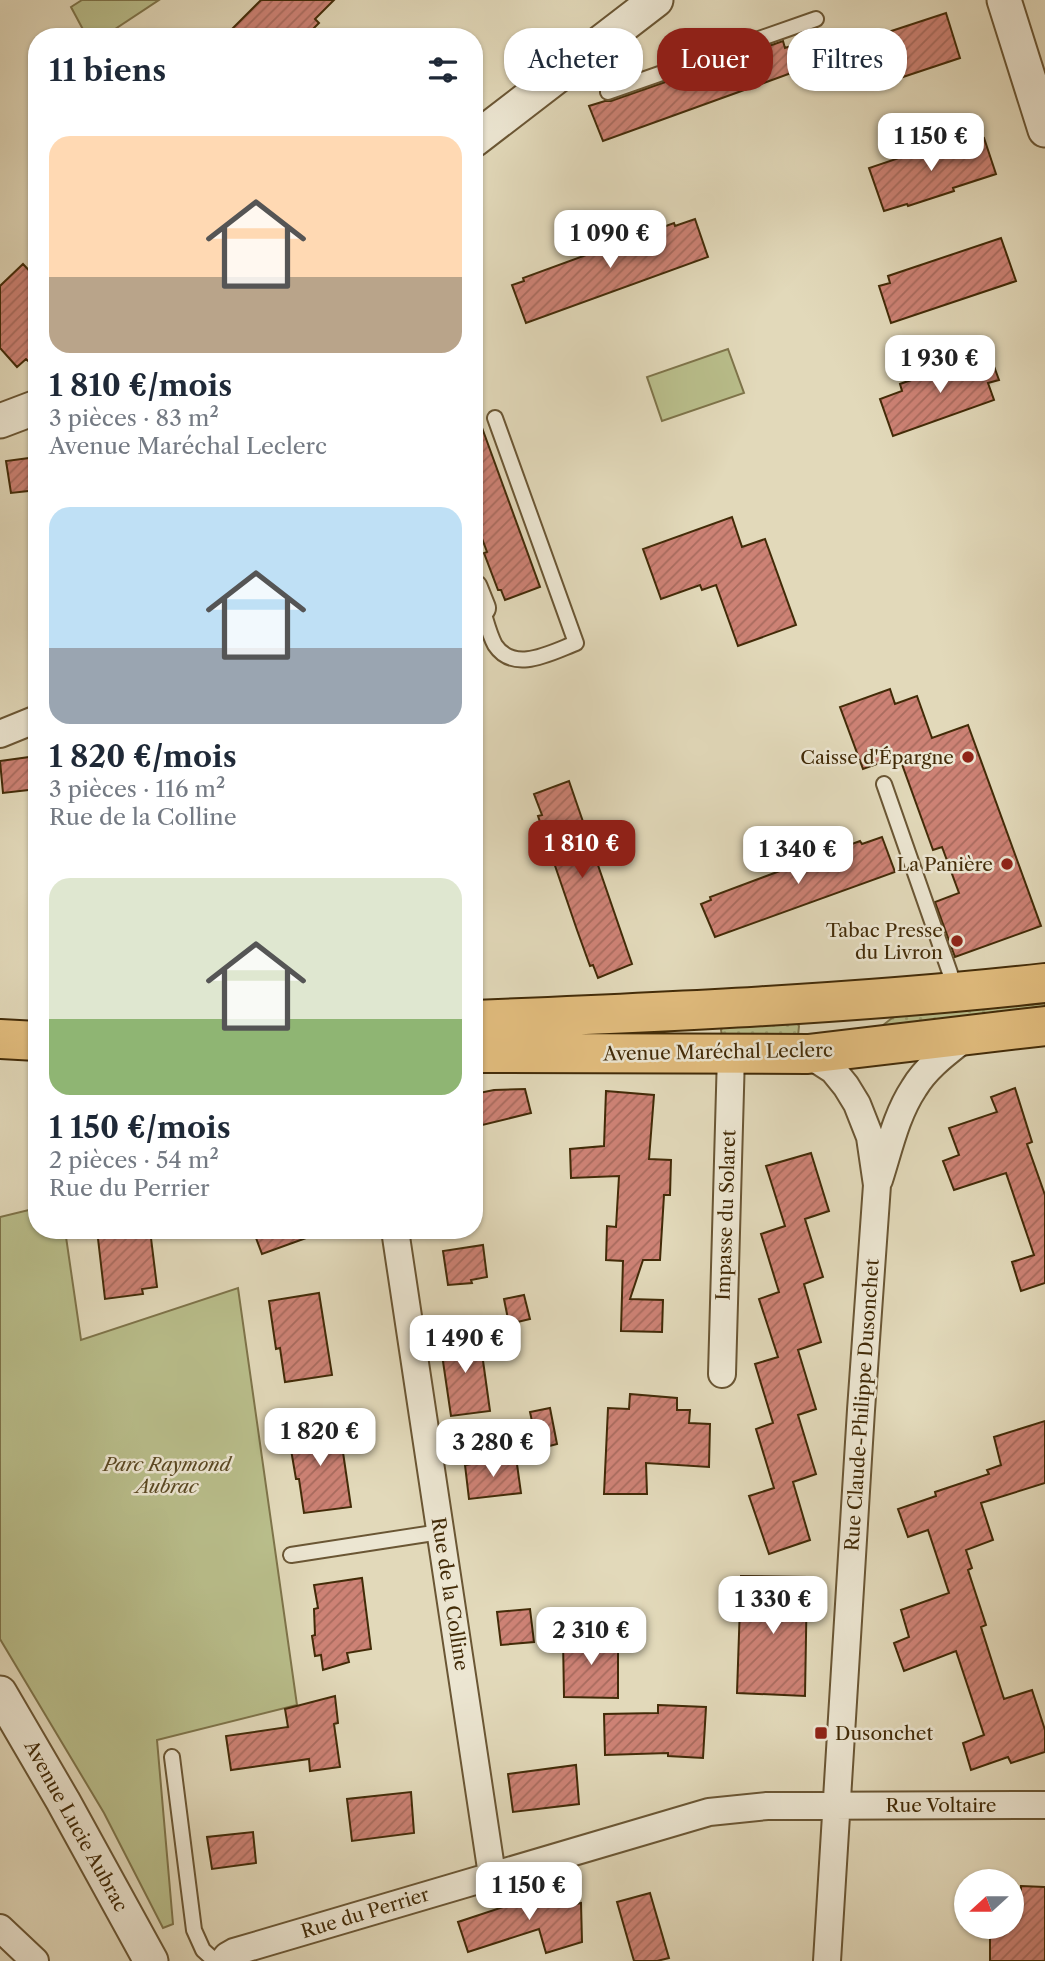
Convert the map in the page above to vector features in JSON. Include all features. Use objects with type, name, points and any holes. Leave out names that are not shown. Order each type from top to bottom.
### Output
[{"type":"main road","name":"Avenue Maréchal Leclerc","points":[[483,1020],[715,1010],[952,993],[1045,983]]},
{"type":"main road","points":[[849,1050],[856,1030],[865,1017],[883,1003],[897,997]]},
{"type":"main road","points":[[805,1004],[808,1054]]},
{"type":"main road","points":[[715,1010],[710,1034],[714,1048],[725,1055]]},
{"type":"main road","points":[[0,1020],[28,1021]]},
{"type":"main road","name":"Avenue Maréchal Leclerc","points":[[483,1053],[808,1054],[1045,1026]]},
{"type":"main road","points":[[0,1039],[28,1041]]},
{"type":"street","points":[[483,133],[656,0]]},
{"type":"street","points":[[1004,0],[1045,130]]},
{"type":"street","points":[[0,421],[28,410]]},
{"type":"street","points":[[0,734],[28,723]]},
{"type":"street","name":"Rue Claude-Philippe Dusonchet","points":[[877,1185],[899,1118],[914,1087],[929,1069],[971,1033]]},
{"type":"street","name":"Rue Claude-Philippe Dusonchet","points":[[827,1961],[877,1185],[870,1137],[857,1104],[849,1050]]},
{"type":"street","name":"Rue Claude-Philippe Dusonchet","points":[[808,1054],[833,1070],[857,1104]]},
{"type":"street","name":"Impasse du Solaret","points":[[722,1374],[725,1055]]},
{"type":"street","name":"Rue de la Colline","points":[[396,1239],[492,1875]]},
{"type":"street","name":"Avenue Lucie Aubrac","points":[[0,1693],[151,1961]]},
{"type":"street","name":"Rue Voltaire","points":[[837,1806],[1045,1805]]},
{"type":"street","name":"Rue du Perrier","points":[[223,1961],[234,1952],[709,1812],[767,1806],[837,1806]]},
{"type":"street","points":[[0,1928],[35,1961]]},
{"type":"lane","points":[[608,92],[816,19]]},
{"type":"lane","points":[[483,612],[493,641],[502,653],[510,657],[530,659],[576,643],[495,418]]},
{"type":"lane","points":[[884,784],[950,973],[952,993]]},
{"type":"lane","points":[[291,1555],[440,1532]]},
{"type":"lane","points":[[172,1757],[194,1930],[203,1950],[215,1961]]},
{"type":"green space","points":[[82,0],[159,0],[117,28],[82,28],[71,7]]},
{"type":"green space","points":[[728,349],[744,393],[662,421],[647,377]]},
{"type":"green space","points":[[1045,997],[1045,1012],[877,1030],[892,1018],[906,1012]]},
{"type":"green space","points":[[795,1020],[799,1026],[798,1036],[722,1036],[721,1030],[725,1023]]},
{"type":"green space","name":"Parc Raymond Aubrac","points":[[28,1210],[28,1239],[66,1239],[81,1340],[238,1288],[297,1705],[157,1740],[173,1924],[163,1928],[104,1813],[0,1639],[0,1217]]},
{"type":"building","points":[[261,0],[334,0],[315,19],[319,23],[314,28],[233,28]]},
{"type":"building","points":[[946,13],[960,58],[907,76],[907,28],[900,28]]},
{"type":"building","points":[[783,41],[787,47],[787,75],[773,80],[773,44]]},
{"type":"building","points":[[657,85],[657,91],[742,91],[603,141],[589,106]]},
{"type":"building","points":[[961,137],[963,145],[984,138],[996,174],[953,188],[954,191],[884,211],[869,168]]},
{"type":"building","points":[[695,219],[708,257],[526,323],[512,285],[524,281],[523,278],[674,223],[675,226]]},
{"type":"building","points":[[1001,238],[1016,281],[891,323],[879,286],[890,283],[888,276]]},
{"type":"building","points":[[23,264],[28,269],[28,361],[26,359],[17,367],[0,348],[0,286]]},
{"type":"building","points":[[979,356],[981,362],[991,358],[999,380],[988,383],[994,400],[893,436],[880,399],[902,391],[900,384]]},
{"type":"building","points":[[483,430],[540,587],[505,600],[501,590],[498,590],[484,553],[487,552],[483,541]]},
{"type":"building","points":[[28,458],[28,491],[11,493],[6,461]]},
{"type":"building","points":[[732,517],[742,547],[765,539],[796,625],[738,646],[716,585],[702,590],[700,585],[661,599],[643,549]]},
{"type":"building","points":[[890,689],[895,704],[917,696],[932,738],[968,725],[1041,926],[955,957],[935,902],[959,893],[942,847],[933,850],[899,756],[863,769],[840,707]]},
{"type":"building","points":[[28,757],[28,790],[3,793],[0,761]]},
{"type":"building","points":[[569,781],[632,964],[598,978],[593,965],[590,966],[577,930],[538,816],[542,815],[534,794]]},
{"type":"building","points":[[882,837],[895,872],[715,937],[701,904],[711,900],[710,897],[860,841],[862,844]]},
{"type":"building","points":[[1015,1088],[1032,1142],[1027,1144],[1045,1195],[1045,1283],[1021,1291],[1012,1262],[1034,1255],[1006,1173],[954,1190],[943,1161],[959,1155],[949,1128],[997,1112],[991,1097]]},
{"type":"building","points":[[525,1089],[531,1113],[483,1125],[483,1092]]},
{"type":"building","points":[[606,1091],[654,1095],[649,1159],[671,1160],[670,1195],[664,1195],[660,1260],[643,1260],[630,1299],[663,1300],[662,1332],[621,1331],[623,1261],[606,1260],[607,1226],[616,1227],[619,1176],[571,1178],[570,1149],[604,1146]]},
{"type":"building","points":[[811,1153],[829,1211],[805,1219],[823,1277],[804,1284],[821,1342],[798,1350],[816,1409],[798,1415],[816,1474],[793,1482],[810,1540],[769,1554],[749,1496],[774,1488],[756,1429],[773,1423],[755,1364],[778,1357],[759,1299],[779,1292],[761,1234],[785,1226],[766,1166]]},
{"type":"building","points":[[98,1239],[151,1239],[157,1287],[142,1289],[143,1294],[105,1299]]},
{"type":"building","points":[[256,1239],[303,1239],[262,1254]]},
{"type":"building","points":[[483,1245],[487,1277],[471,1280],[472,1283],[448,1285],[443,1251]]},
{"type":"building","points":[[319,1293],[332,1375],[285,1382],[280,1348],[276,1349],[269,1301]]},
{"type":"building","points":[[524,1295],[530,1319],[509,1324],[504,1299]]},
{"type":"building","points":[[479,1332],[490,1411],[451,1416],[440,1341]]},
{"type":"building","points":[[630,1394],[677,1398],[677,1410],[690,1410],[689,1423],[710,1424],[709,1467],[646,1463],[647,1494],[604,1494],[608,1408],[629,1409]]},
{"type":"building","points":[[550,1408],[557,1444],[538,1449],[530,1412]]},
{"type":"building","points":[[1045,1421],[1045,1483],[981,1503],[993,1540],[966,1550],[972,1568],[968,1570],[986,1625],[981,1627],[1004,1699],[1032,1690],[1045,1730],[1045,1752],[1011,1763],[1008,1757],[971,1770],[963,1743],[984,1735],[956,1651],[904,1671],[894,1643],[909,1637],[901,1610],[949,1593],[928,1530],[908,1537],[898,1509],[936,1496],[935,1492],[989,1474],[987,1470],[1001,1465],[994,1437]]},
{"type":"building","points":[[339,1425],[351,1507],[304,1513],[288,1432]]},
{"type":"building","points":[[516,1457],[521,1493],[469,1499],[465,1465]]},
{"type":"building","points":[[741,1576],[807,1577],[805,1696],[737,1693]]},
{"type":"building","points":[[362,1578],[371,1649],[347,1653],[349,1662],[323,1670],[321,1655],[315,1656],[312,1636],[315,1635],[314,1609],[318,1608],[314,1585]]},
{"type":"building","points":[[530,1609],[534,1642],[501,1645],[497,1612]]},
{"type":"building","points":[[618,1637],[618,1698],[564,1697],[563,1639]]},
{"type":"building","points":[[335,1696],[338,1723],[334,1724],[340,1767],[310,1771],[309,1759],[231,1770],[226,1736],[288,1727],[285,1709]]},
{"type":"building","points":[[658,1705],[706,1707],[703,1758],[668,1756],[668,1753],[605,1755],[604,1714],[658,1713]]},
{"type":"building","points":[[576,1765],[579,1804],[513,1812],[508,1774]]},
{"type":"building","points":[[411,1792],[414,1833],[352,1841],[347,1799]]},
{"type":"building","points":[[253,1832],[256,1863],[212,1869],[207,1837]]},
{"type":"building","points":[[570,1885],[576,1904],[581,1903],[582,1942],[546,1953],[539,1929],[468,1952],[458,1922]]},
{"type":"building","points":[[1024,1886],[1045,1887],[1045,1961],[990,1961],[990,1939],[1024,1939]]},
{"type":"building","points":[[650,1893],[669,1958],[634,1961],[617,1902]]},
{"type":"place","name":"Caisse d'Épargne","points":[[968,757]]},
{"type":"place","name":"La Panière","points":[[1007,864]]},
{"type":"place","name":"Tabac Presse du Livron","points":[[957,941]]},
{"type":"place","name":"Dusonchet","points":[[821,1733]]}]
